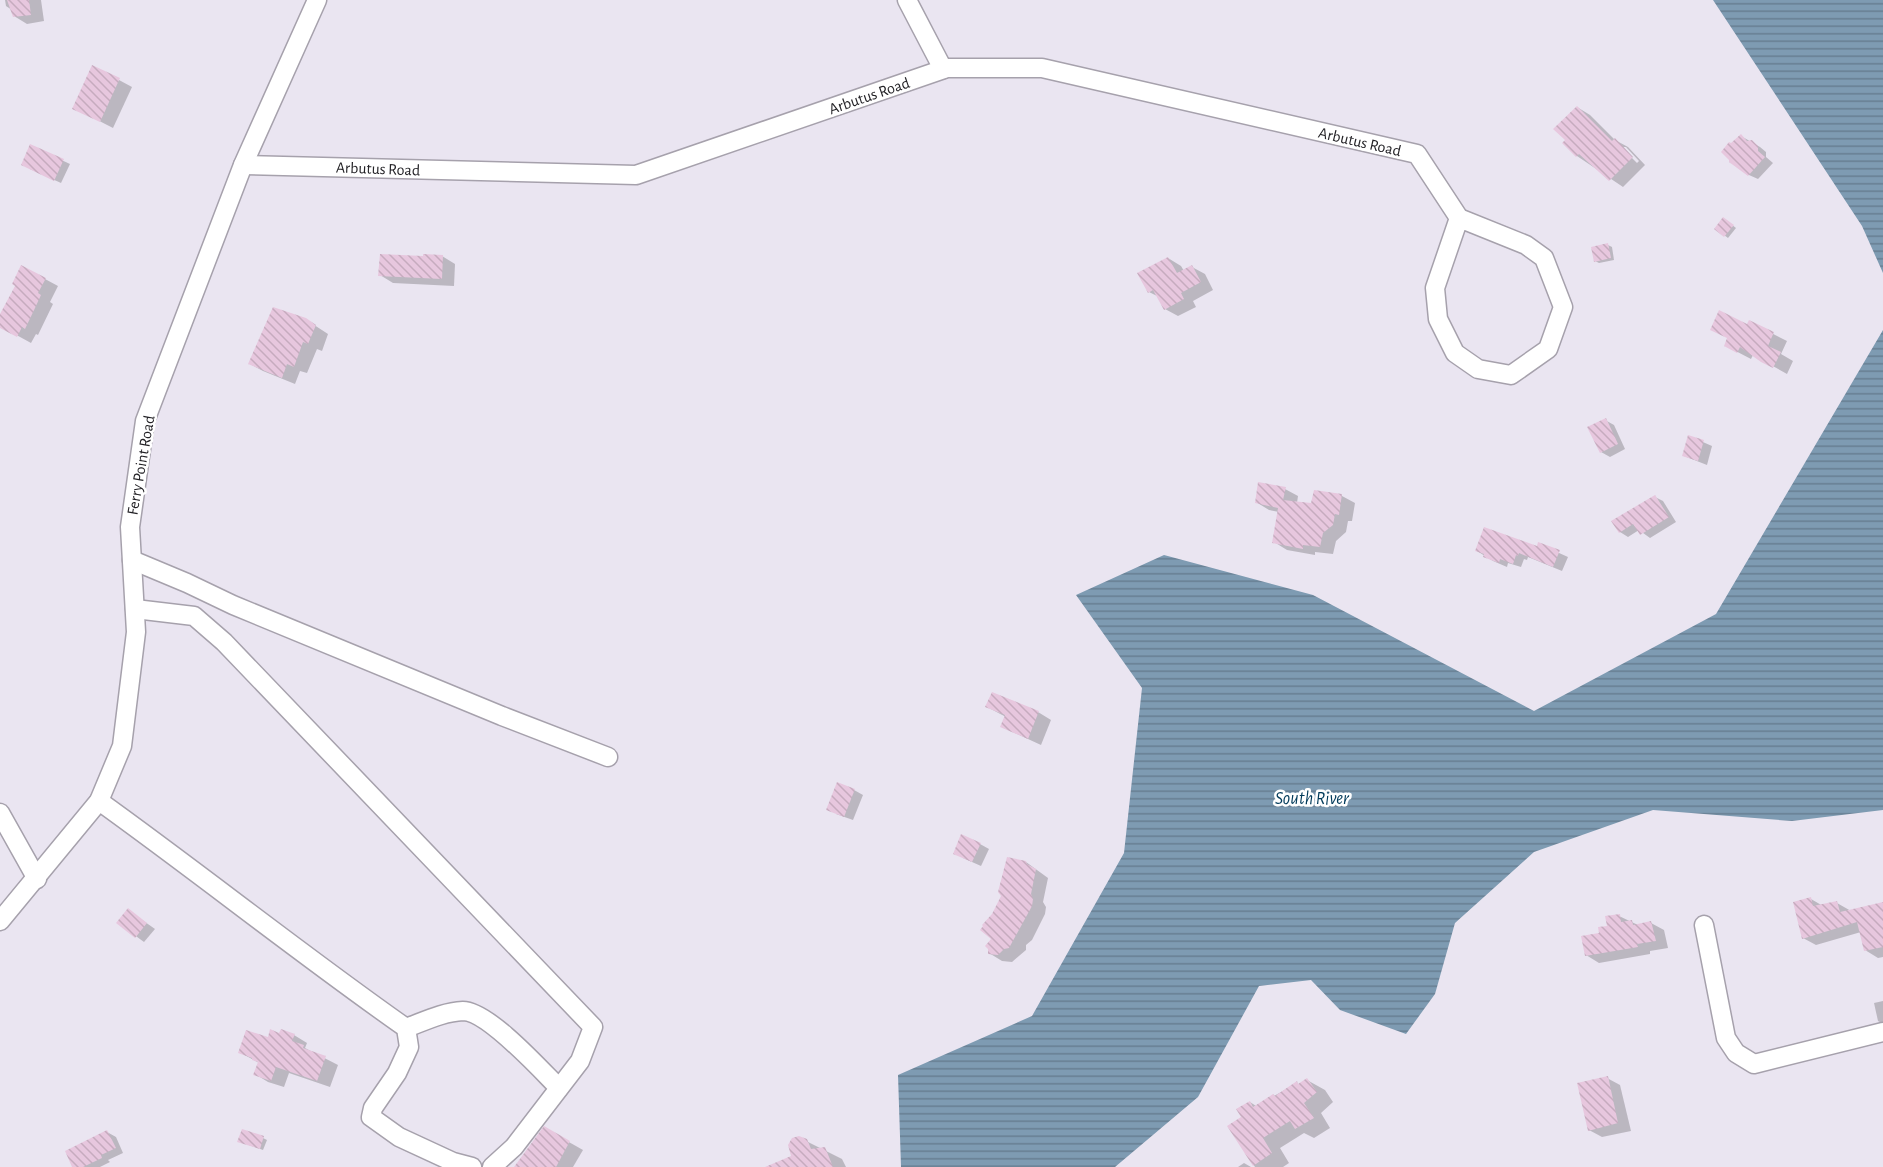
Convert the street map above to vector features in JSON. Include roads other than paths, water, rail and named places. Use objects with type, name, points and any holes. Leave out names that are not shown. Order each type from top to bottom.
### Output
[{"type":"street","name":"Ferry Point Road","points":[[0,921],[37,879],[99,801],[122,746],[136,632],[129,527],[145,421],[243,165],[317,0]]},
{"type":"street","points":[[907,0],[943,69]]},
{"type":"street","name":"Arbutus Road","points":[[243,165],[636,175],[943,69],[1042,68],[1418,154],[1459,218]]},
{"type":"street","points":[[1459,218],[1526,245],[1544,258],[1563,307],[1548,349],[1510,375],[1478,369],[1455,353],[1438,319],[1435,288],[1459,218]]},
{"type":"street","points":[[132,560],[233,605],[608,757]]},
{"type":"street","points":[[135,609],[194,615],[593,1027],[580,1061],[514,1147],[492,1167]]},
{"type":"street","points":[[99,801],[406,1028],[409,1047],[397,1073],[373,1108],[371,1117],[399,1137],[453,1162],[472,1167]]},
{"type":"street","points":[[0,813],[37,879]]},
{"type":"street","points":[[1704,925],[1726,1038],[1736,1053],[1754,1064],[1883,1032]]},
{"type":"street","points":[[406,1028],[445,1013],[466,1011],[487,1021],[559,1088]]},
{"type":"water","points":[[1713,0],[1883,0],[1883,273],[1862,226]]},
{"type":"water","name":"South River","points":[[1883,330],[1883,810],[1792,821],[1653,810],[1534,852],[1455,923],[1435,994],[1406,1034],[1340,1010],[1311,980],[1259,986],[1198,1097],[1115,1167],[901,1167],[898,1075],[1032,1016],[1124,853],[1142,688],[1076,595],[1164,555],[1313,595],[1534,711],[1716,614]]}]
